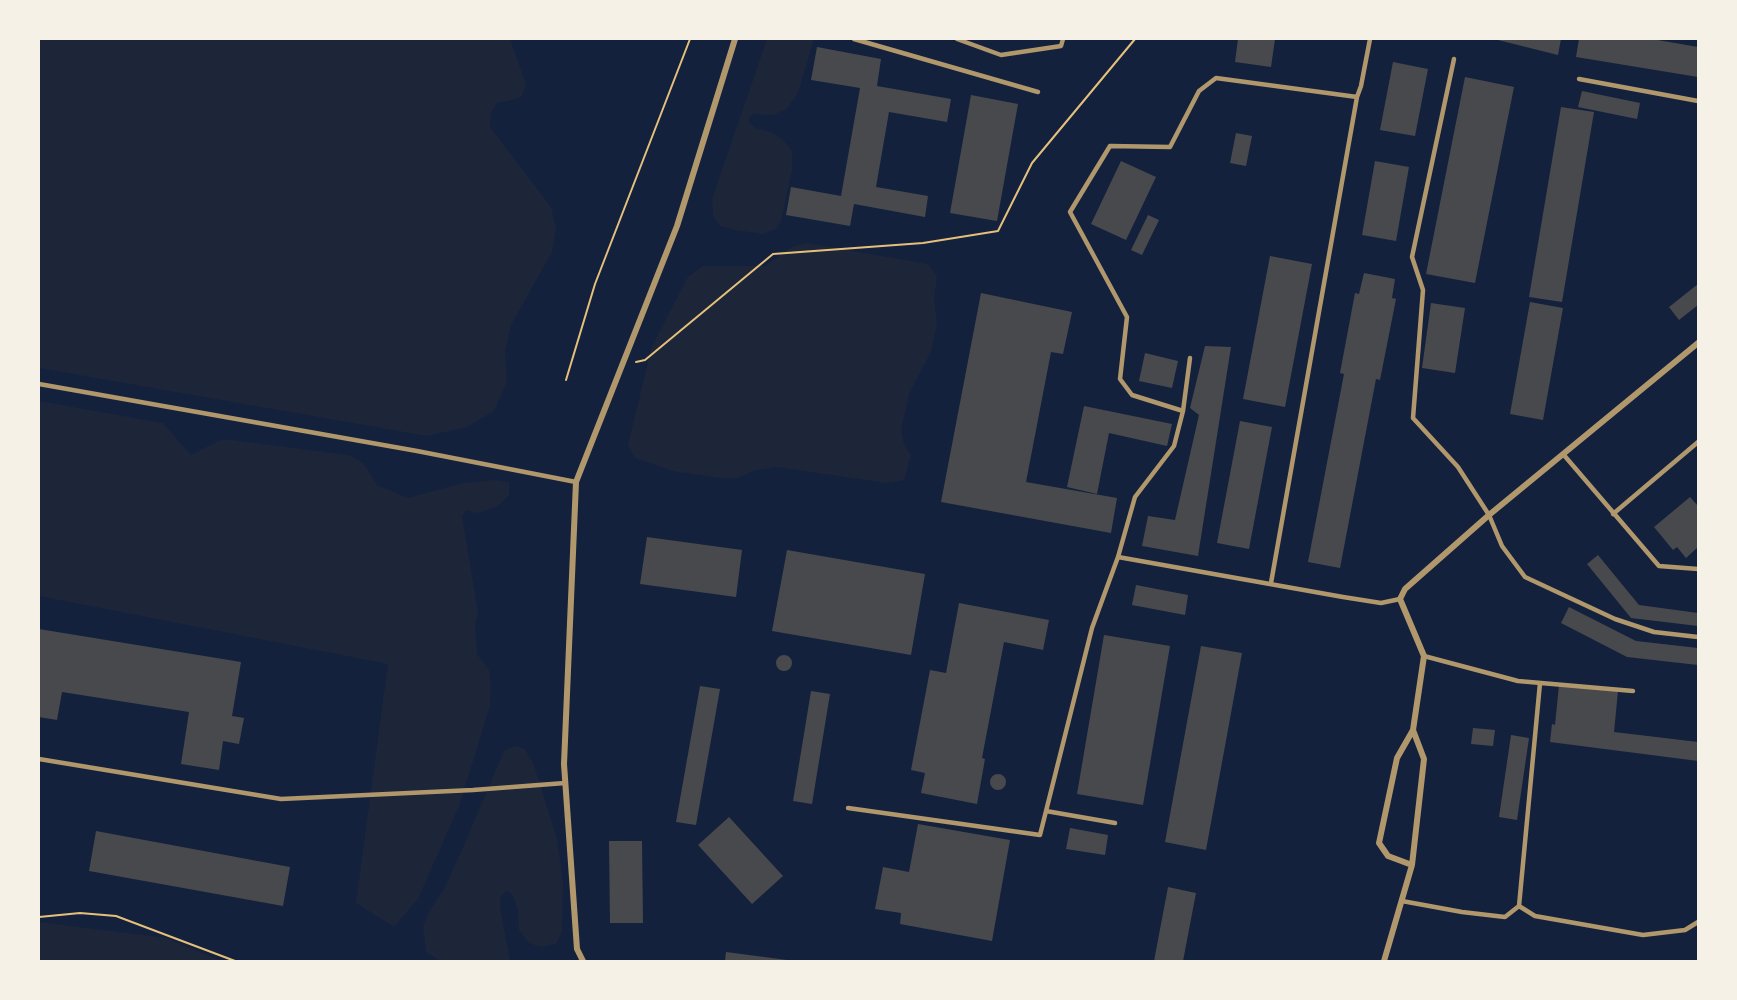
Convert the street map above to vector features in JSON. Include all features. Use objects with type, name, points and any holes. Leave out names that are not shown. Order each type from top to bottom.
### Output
[{"type":"street","points":[[583,961],[577,949],[564,764],[576,482],[677,226],[735,39]]},
{"type":"street","points":[[1412,865],[1388,856],[1379,843],[1397,758],[1413,730],[1424,656],[1400,599],[1405,589],[1490,515],[1698,343]]},
{"type":"street","points":[[1383,961],[1412,865],[1424,759],[1413,730]]},
{"type":"lane","points":[[854,39],[1038,92]]},
{"type":"lane","points":[[957,39],[1001,54],[1061,46],[1063,39]]},
{"type":"lane","points":[[1271,583],[1357,97],[1370,39]]},
{"type":"lane","points":[[1454,59],[1412,257],[1423,290],[1413,418],[1458,467],[1490,515],[1502,546],[1525,577],[1625,622],[1654,632],[1698,637]]},
{"type":"lane","points":[[1183,411],[1132,394],[1120,379],[1127,317],[1070,212],[1110,146],[1170,147],[1199,91],[1216,78],[1357,97]]},
{"type":"lane","points":[[1579,79],[1698,101]]},
{"type":"lane","points":[[848,808],[1040,835],[1092,628],[1118,557],[1135,497],[1174,446],[1183,411],[1190,358]]},
{"type":"lane","points":[[39,384],[417,450],[576,482]]},
{"type":"lane","points":[[1613,514],[1698,442]]},
{"type":"lane","points":[[1563,454],[1659,566],[1698,569]]},
{"type":"lane","points":[[1118,557],[1381,603],[1400,599]]},
{"type":"lane","points":[[1424,656],[1518,681],[1633,691]]},
{"type":"lane","points":[[1520,906],[1540,683]]},
{"type":"lane","points":[[39,759],[280,799],[473,790],[565,783]]},
{"type":"lane","points":[[1046,811],[1115,823]]},
{"type":"lane","points":[[1401,902],[1505,916],[1520,906]]},
{"type":"lane","points":[[1520,906],[1534,916],[1643,935],[1685,930],[1698,922]]},
{"type":"path","points":[[566,380],[595,284],[690,39]]},
{"type":"path","points":[[621,365],[645,360],[773,254],[923,243],[998,231],[1032,162],[1135,39]]},
{"type":"path","points":[[39,916],[80,913],[116,916],[235,961]]},
{"type":"shaded area","points":[[39,39],[510,39],[526,84],[522,96],[497,103],[491,113],[490,127],[551,207],[556,228],[552,252],[511,325],[505,351],[507,382],[494,411],[467,427],[427,436],[39,368]]},
{"type":"shaded area","points":[[767,39],[814,39],[798,93],[787,109],[773,115],[753,114],[749,118],[749,122],[755,128],[771,132],[782,139],[792,151],[792,170],[781,221],[776,229],[763,234],[720,226],[713,215],[712,199]]},
{"type":"shaded area","points":[[806,243],[928,264],[937,276],[934,300],[937,323],[931,352],[910,391],[901,430],[904,445],[911,455],[904,480],[887,483],[777,467],[753,471],[738,478],[721,478],[673,471],[635,458],[628,445],[652,346],[688,277],[703,266],[765,266],[791,247]]},
{"type":"shaded area","points":[[39,401],[163,423],[191,455],[223,439],[349,455],[364,464],[377,485],[408,498],[463,483],[495,480],[509,482],[509,495],[498,506],[478,513],[466,510],[462,516],[478,612],[475,625],[477,654],[489,670],[490,706],[459,806],[418,899],[394,927],[356,903],[388,664],[39,596]]},
{"type":"shaded area","points":[[515,746],[525,749],[534,765],[557,839],[563,882],[562,932],[556,944],[541,947],[529,943],[519,930],[518,911],[513,895],[506,891],[500,898],[500,907],[510,961],[440,961],[426,952],[423,926],[430,910],[444,889],[504,751]]},
{"type":"shaded area","points":[[39,922],[166,938],[222,961],[39,961]]},
{"type":"building","points":[[1238,39],[1275,39],[1271,67],[1235,62]]},
{"type":"building","points":[[1494,39],[1561,39],[1558,55]]},
{"type":"building","points":[[1579,39],[1652,39],[1698,47],[1698,77],[1576,57]]},
{"type":"building","points":[[817,47],[881,59],[877,86],[951,99],[947,122],[889,112],[876,187],[928,196],[925,217],[854,204],[850,226],[786,215],[791,187],[841,196],[860,88],[811,80]]},
{"type":"building","points":[[1393,62],[1428,69],[1415,136],[1380,130]]},
{"type":"building","points":[[1465,77],[1514,87],[1475,283],[1426,274]]},
{"type":"building","points":[[1582,91],[1640,103],[1637,119],[1578,107]]},
{"type":"building","points":[[971,95],[1018,104],[997,221],[950,213]]},
{"type":"building","points":[[1561,107],[1594,112],[1562,302],[1529,297]]},
{"type":"building","points":[[1236,133],[1252,136],[1246,166],[1230,163]]},
{"type":"building","points":[[1121,161],[1156,177],[1126,240],[1091,224]]},
{"type":"building","points":[[1375,161],[1409,167],[1396,241],[1362,235]]},
{"type":"building","points":[[1148,215],[1159,220],[1142,255],[1131,250]]},
{"type":"building","points":[[1270,256],[1312,264],[1285,407],[1243,399]]},
{"type":"building","points":[[1364,273],[1395,279],[1392,298],[1396,299],[1380,380],[1376,379],[1340,568],[1308,562],[1344,374],[1340,373],[1355,293],[1359,294]]},
{"type":"building","points":[[1698,284],[1698,305],[1679,320],[1669,307]]},
{"type":"building","points":[[981,293],[1072,312],[1063,354],[1051,352],[1026,482],[1117,498],[1111,533],[941,502]]},
{"type":"building","points":[[1530,302],[1563,308],[1543,420],[1510,414]]},
{"type":"building","points":[[1431,303],[1465,308],[1455,373],[1422,368]]},
{"type":"building","points":[[1205,346],[1231,347],[1198,556],[1142,546],[1148,516],[1175,520],[1199,415],[1190,408]]},
{"type":"building","points":[[1145,353],[1178,361],[1172,388],[1139,381]]},
{"type":"building","points":[[1084,406],[1172,424],[1167,446],[1109,433],[1097,494],[1067,487]]},
{"type":"building","points":[[1240,421],[1272,427],[1249,549],[1217,543]]},
{"type":"building","points":[[1690,497],[1698,506],[1698,547],[1686,558],[1677,547],[1673,550],[1654,527]]},
{"type":"building","points":[[647,537],[742,550],[736,597],[640,584]]},
{"type":"building","points":[[787,550],[925,574],[911,655],[772,631]]},
{"type":"building","points":[[1598,555],[1639,605],[1698,613],[1698,626],[1631,618],[1587,564]]},
{"type":"building","points":[[1136,585],[1188,595],[1185,615],[1132,605]]},
{"type":"building","points":[[959,603],[1049,620],[1043,650],[1004,642],[982,758],[985,759],[977,804],[921,793],[925,773],[911,770],[930,670],[946,673]]},
{"type":"building","points":[[1569,607],[1636,641],[1698,648],[1698,665],[1627,657],[1561,623]]},
{"type":"building","points":[[39,629],[241,662],[232,716],[244,718],[239,744],[223,741],[219,770],[181,764],[189,712],[62,692],[57,720],[39,717]]},
{"type":"building","points":[[1104,635],[1170,646],[1143,805],[1077,794]]},
{"type":"building","points":[[1201,646],[1242,653],[1206,850],[1165,842]]},
{"type":"building","points":[[784,655],[792,663],[784,671],[776,663]]},
{"type":"building","points":[[1559,685],[1618,691],[1614,732],[1698,742],[1698,761],[1550,742],[1552,724],[1555,725]]},
{"type":"building","points":[[700,686],[720,689],[696,825],[676,822]]},
{"type":"building","points":[[811,691],[830,694],[812,804],[793,801]]},
{"type":"building","points":[[1473,728],[1495,730],[1493,746],[1471,744]]},
{"type":"building","points":[[1511,735],[1529,738],[1517,820],[1499,817]]},
{"type":"building","points":[[995,774],[1001,774],[1006,782],[1004,788],[995,790],[990,785],[990,779]]},
{"type":"building","points":[[729,817],[783,876],[752,904],[698,845]]},
{"type":"building","points":[[918,824],[1010,840],[992,941],[900,924],[901,913],[875,909],[883,867],[909,872]]},
{"type":"building","points":[[1070,828],[1108,835],[1105,855],[1066,849]]},
{"type":"building","points":[[96,831],[290,867],[283,906],[89,871]]},
{"type":"building","points":[[609,841],[642,841],[643,923],[610,923]]},
{"type":"building","points":[[1168,887],[1196,893],[1183,961],[1154,961]]},
{"type":"building","points":[[726,952],[787,960],[787,961],[725,961]]}]
